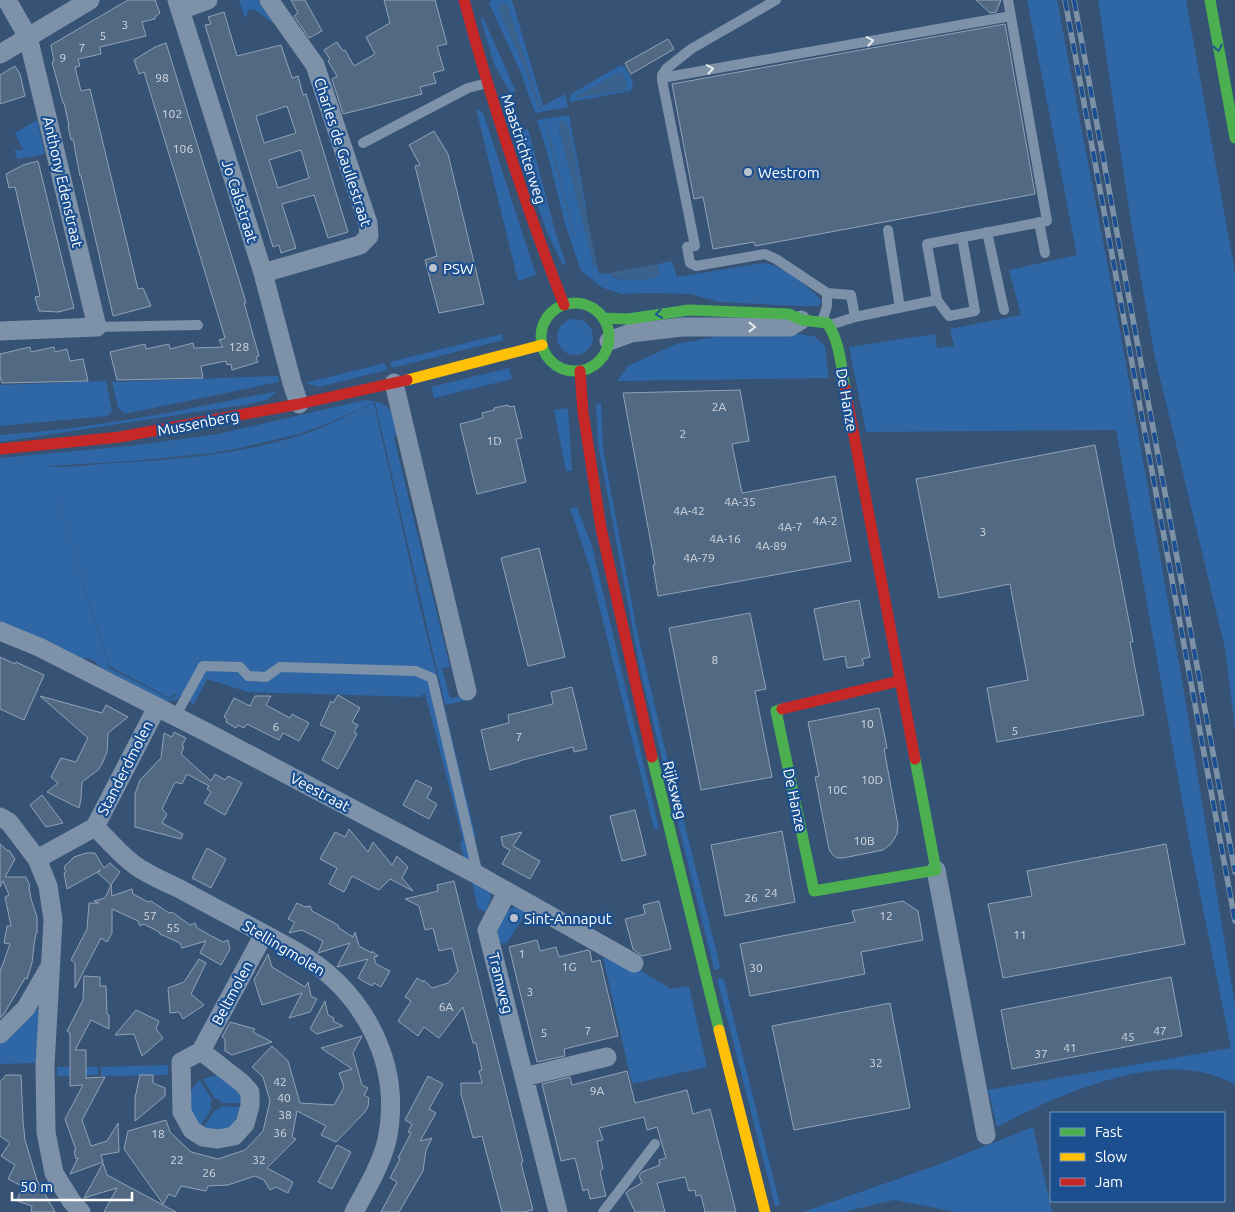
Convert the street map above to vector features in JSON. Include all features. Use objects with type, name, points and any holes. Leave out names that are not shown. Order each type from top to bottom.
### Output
[{"type":"main road","name":"Maastrichterweg","points":[[464,0],[487,82],[534,227],[564,304]]},
{"type":"main road","points":[[1210,0],[1235,138]]},
{"type":"main road","points":[[564,304],[583,304],[597,311],[603,318],[608,330],[609,341],[600,360],[590,367],[580,371],[569,370],[556,366],[547,356],[542,345],[542,328],[546,319],[553,311],[564,304]]},
{"type":"main road","points":[[603,318],[628,319],[688,310],[707,310],[789,314],[802,320],[826,323]]},
{"type":"main road","name":"De Hanze","points":[[826,323],[837,343],[936,870],[814,891],[776,710],[899,681]]},
{"type":"main road","name":"Mussenberg","points":[[0,449],[120,437],[299,404],[394,383],[542,345]]},
{"type":"main road","name":"Rijksweg","points":[[580,371],[580,392],[604,547],[656,777],[765,1212]]},
{"type":"street","name":"Anthony Edenstraat","points":[[7,0],[28,37],[97,327]]},
{"type":"street","points":[[0,54],[90,0]]},
{"type":"street","points":[[178,5],[208,0]]},
{"type":"street","name":"Charles de Gaullestraat","points":[[263,273],[360,245],[369,236],[368,223],[315,65],[269,0]]},
{"type":"street","name":"Jo Calsstraat","points":[[178,5],[263,273],[299,404]]},
{"type":"street","points":[[609,341],[630,333],[682,327],[790,327],[802,320]]},
{"type":"street","points":[[0,330],[97,327]]},
{"type":"street","points":[[394,383],[467,692]]},
{"type":"street","name":"Veestraat","points":[[0,631],[39,647],[175,716],[478,875],[634,963]]},
{"type":"street","name":"Standerdmolen","points":[[37,859],[95,827],[157,707]]},
{"type":"street","points":[[0,817],[9,822],[37,859],[48,886],[53,920],[45,1066],[46,1132],[54,1173],[72,1202],[81,1212]]},
{"type":"street","name":"Stellingmolen","points":[[95,827],[135,866],[298,952],[329,974],[355,1001],[379,1043],[388,1075],[390,1103],[387,1140],[370,1184],[354,1212]]},
{"type":"street","name":"De Hanze","points":[[936,870],[986,1135]]},
{"type":"street","name":"Tramweg","points":[[507,892],[487,930],[558,1212]]},
{"type":"street","name":"Beltmolen","points":[[201,1051],[242,1083],[250,1092],[250,1106],[245,1124],[234,1136],[218,1139],[204,1137],[192,1130],[182,1112],[181,1062],[201,1051],[264,934]]},
{"type":"street","points":[[0,1034],[26,1008],[51,965]]},
{"type":"street","points":[[524,1077],[607,1057]]},
{"type":"lane","points":[[776,0],[691,49],[666,69],[662,78],[695,246],[687,247],[690,262],[696,266],[765,254],[776,259],[828,293],[851,295],[856,317]]},
{"type":"lane","points":[[962,237],[975,311],[949,316],[937,300],[927,244],[962,237],[987,232],[1039,222],[1047,221],[1008,0]]},
{"type":"lane","points":[[662,78],[1011,16]]},
{"type":"lane","points":[[363,144],[468,88],[487,82]]},
{"type":"lane","points":[[1039,222],[1045,253]]},
{"type":"lane","points":[[888,230],[900,308]]},
{"type":"lane","points":[[987,232],[1004,310]]},
{"type":"lane","points":[[828,293],[826,323],[937,300]]},
{"type":"lane","points":[[97,327],[198,325]]},
{"type":"lane","points":[[175,716],[202,666],[240,667],[248,676],[266,677],[280,667],[416,671],[432,678],[478,875]]},
{"type":"lane","points":[[602,1212],[655,1144]]},
{"type":"shaded area","points":[[239,0],[258,0],[275,21],[273,23],[254,9],[248,11],[245,19]]},
{"type":"shaded area","points":[[492,0],[512,0],[543,106],[565,94],[568,107],[535,113],[521,73],[489,3]],"holes":[[[506,3],[540,110],[498,6]]]},
{"type":"shaded area","points":[[1027,0],[1057,0],[1120,330],[1183,686],[1235,1005],[1235,1085],[1208,1074],[1178,1070],[1146,1072],[1114,1078],[1082,1088],[997,1127],[988,1090],[1231,1048],[1189,839],[1116,430],[866,432],[849,347],[935,334],[937,348],[954,346],[950,329],[1021,315],[1009,270],[1077,255]]},
{"type":"shaded area","points":[[1098,0],[1186,0],[1235,272],[1235,729],[1225,648],[1154,353],[1130,216]]},
{"type":"shaded area","points":[[506,3],[541,109],[539,110],[527,74],[498,8],[498,6]]},
{"type":"shaded area","points":[[483,17],[516,92],[510,93],[494,64],[481,19]]},
{"type":"shaded area","points":[[621,65],[625,67],[632,79],[633,85],[630,91],[571,102],[569,100],[571,94]]},
{"type":"shaded area","points":[[620,72],[623,74],[627,85],[625,90],[576,98],[576,96]]},
{"type":"shaded area","points":[[476,109],[483,112],[536,275],[518,281]]},
{"type":"shaded area","points":[[569,115],[587,211],[559,124],[559,129],[594,265],[597,266],[599,274],[608,273],[618,279],[625,280],[647,278],[659,275],[658,264],[672,261],[677,277],[763,263],[770,264],[787,272],[811,290],[822,301],[819,306],[720,302],[690,294],[622,294],[603,288],[582,272],[566,227],[537,120]]},
{"type":"shaded area","points":[[37,120],[45,154],[18,159],[14,150],[23,150],[15,133]]},
{"type":"shaded area","points":[[563,120],[569,128],[597,266],[594,265],[560,133],[559,124]]},
{"type":"shaded area","points":[[544,122],[553,148],[574,237]]},
{"type":"shaded area","points":[[528,129],[566,264],[563,265],[547,232],[534,196],[521,131]]},
{"type":"shaded area","points":[[658,264],[659,275],[648,279],[618,278],[608,273]]},
{"type":"shaded area","points":[[575,319],[588,324],[593,337],[588,350],[575,355],[562,350],[557,337],[562,324]]},
{"type":"shaded area","points":[[780,332],[814,336],[825,346],[829,378],[617,381],[628,366],[676,344],[735,333]]},
{"type":"shaded area","points":[[502,334],[503,340],[392,368],[390,362]]},
{"type":"shaded area","points":[[385,363],[387,370],[319,387],[305,383]]},
{"type":"shaded area","points":[[509,368],[512,379],[434,398],[431,387]]},
{"type":"shaded area","points":[[278,376],[279,382],[125,414],[118,408],[112,382]]},
{"type":"shaded area","points":[[106,381],[112,411],[107,416],[0,426],[0,385]]},
{"type":"shaded area","points":[[277,391],[267,400],[244,405],[0,442],[0,435],[105,423],[174,412]]},
{"type":"shaded area","points":[[365,400],[373,401],[385,405],[389,408],[395,418],[399,431],[394,438],[450,667],[442,668],[450,698],[462,696],[467,700],[445,705],[375,402],[329,423],[299,434],[240,448],[213,453],[133,461],[48,466],[71,467],[160,460],[208,455],[255,447],[310,432],[374,403],[422,615],[476,837],[473,837],[480,868],[464,857],[460,844],[463,840],[425,693],[420,697],[248,692],[207,679],[194,704],[190,702],[190,698],[182,694],[177,700],[165,701],[98,666],[96,662],[87,658],[83,659],[0,621],[0,458],[129,446],[218,434]],"holes":[[[48,467],[109,666],[170,698],[175,694],[177,695],[170,699],[109,668]]]},
{"type":"shaded area","points":[[601,403],[603,449],[637,631],[720,966],[718,970],[714,969],[641,674],[598,444],[596,404]]},
{"type":"shaded area","points":[[568,408],[572,471],[566,471],[554,410]]},
{"type":"shaded area","points":[[577,507],[592,546],[659,828],[654,829],[590,568],[570,508]]},
{"type":"shaded area","points":[[471,877],[490,892],[491,898],[486,912],[478,909]]},
{"type":"shaded area","points":[[515,907],[526,909],[523,918],[507,943],[499,943],[498,927],[502,917],[506,912]]},
{"type":"shaded area","points":[[603,957],[611,961],[614,957],[635,967],[671,989],[689,986],[707,1067],[632,1084]]},
{"type":"shaded area","points":[[717,979],[724,980],[780,1205],[775,1206]]},
{"type":"shaded area","points":[[32,1009],[39,1010],[36,1063],[0,1064],[0,1042]]},
{"type":"shaded area","points":[[168,1065],[168,1075],[101,1076],[101,1067]]},
{"type":"shaded area","points":[[57,1067],[98,1067],[98,1075],[57,1076]]},
{"type":"shaded area","points":[[218,1075],[237,1084],[245,1103],[222,1103],[219,1099],[215,1099],[203,1079]]},
{"type":"shaded area","points":[[200,1080],[212,1100],[210,1105],[212,1108],[199,1128],[189,1110],[189,1097],[191,1091]]},
{"type":"shaded area","points":[[222,1106],[244,1107],[238,1123],[219,1133],[202,1129],[215,1110]]},
{"type":"shaded area","points":[[1033,1127],[1052,1212],[956,1212],[894,1200],[843,1212],[803,1212],[929,1168]]},
{"type":"building","points":[[128,0],[155,0],[160,13],[155,19],[142,22],[146,36],[100,47],[101,54],[78,59],[80,66],[75,67],[81,91],[90,89],[138,289],[143,288],[151,306],[113,316],[73,139],[71,140],[64,103],[52,62],[54,61],[51,45]]},
{"type":"building","points":[[291,0],[305,0],[322,31],[309,38],[294,16],[298,13]]},
{"type":"building","points":[[384,0],[435,0],[447,44],[437,46],[444,70],[433,73],[436,83],[420,87],[422,94],[343,114],[332,79],[337,76],[324,50],[337,42],[343,51],[345,50],[354,66],[375,54],[366,37],[390,23]]},
{"type":"building","points":[[976,0],[1001,0],[996,12],[990,13]]},
{"type":"building","points":[[224,12],[237,56],[281,45],[292,78],[298,76],[303,95],[306,94],[348,232],[328,238],[314,195],[282,204],[296,248],[281,253],[279,245],[273,247],[205,25],[211,24],[208,17]],"holes":[[[287,106],[296,133],[264,143],[256,116]],[[301,150],[309,178],[278,188],[269,160]]]},
{"type":"building","points":[[1005,24],[1035,194],[755,246],[754,242],[713,249],[703,197],[694,199],[672,84]]},
{"type":"building","points":[[668,39],[674,49],[631,74],[625,63]]},
{"type":"building","points":[[166,43],[244,296],[246,303],[244,303],[259,356],[256,357],[258,362],[232,370],[231,364],[227,365],[226,361],[201,366],[203,378],[117,380],[110,352],[145,344],[146,349],[169,344],[170,349],[193,343],[194,348],[223,347],[219,340],[225,338],[144,72],[139,74],[134,60],[155,47]]},
{"type":"building","points":[[15,66],[20,74],[25,96],[0,104],[0,75]]},
{"type":"building","points":[[434,131],[448,154],[484,304],[439,313],[425,260],[437,256],[415,166],[420,165],[409,145]]},
{"type":"building","points":[[38,161],[74,308],[58,312],[39,311],[35,297],[40,296],[15,187],[9,188],[6,174],[23,165]]},
{"type":"building","points":[[30,347],[31,352],[54,347],[55,352],[67,349],[70,361],[83,359],[88,381],[2,383],[0,376],[0,354]]},
{"type":"building","points":[[740,390],[749,441],[732,444],[742,493],[835,476],[851,561],[658,596],[653,565],[655,565],[623,393]]},
{"type":"building","points":[[508,405],[509,407],[514,406],[522,438],[516,439],[526,482],[477,494],[460,424],[483,418],[482,413]]},
{"type":"building","points":[[1095,445],[1133,642],[1130,642],[1144,715],[997,742],[987,688],[1028,680],[1010,584],[939,598],[916,479]]},
{"type":"building","points":[[539,548],[565,657],[528,666],[501,558]]},
{"type":"building","points":[[859,600],[870,657],[862,659],[864,665],[847,668],[845,656],[824,660],[814,609]]},
{"type":"building","points":[[750,613],[766,689],[755,691],[772,777],[701,790],[669,628]]},
{"type":"building","points":[[0,657],[44,675],[24,720],[0,709]]},
{"type":"building","points":[[572,687],[587,749],[574,752],[573,747],[490,770],[481,730],[509,723],[508,715],[553,704],[551,692]]},
{"type":"building","points":[[338,695],[360,708],[352,722],[358,725],[354,732],[357,734],[338,769],[322,760],[336,732],[320,725],[331,701],[333,703]]},
{"type":"building","points":[[40,696],[102,713],[106,705],[128,717],[108,733],[107,752],[102,764],[98,770],[82,782],[79,808],[47,792],[58,783],[51,777],[61,758],[76,762],[88,738]]},
{"type":"building","points":[[255,696],[271,696],[266,705],[290,718],[292,714],[309,723],[299,741],[283,733],[279,740],[247,724],[244,728],[238,725],[236,728],[226,722],[227,719],[224,717],[234,698],[250,706]]},
{"type":"building","points":[[879,708],[887,748],[884,749],[898,825],[897,834],[891,844],[883,850],[837,858],[829,849],[815,777],[819,776],[808,722]]},
{"type":"building","points":[[174,732],[186,738],[181,754],[211,781],[215,774],[225,780],[228,776],[242,783],[225,815],[204,803],[211,792],[207,789],[209,786],[187,774],[182,784],[175,782],[162,809],[167,814],[162,823],[183,834],[181,839],[135,827],[135,794],[140,780],[161,758],[164,733],[172,737]]},
{"type":"building","points":[[416,780],[432,788],[427,798],[437,804],[429,819],[403,805]]},
{"type":"building","points":[[42,795],[63,823],[46,827],[30,805]]},
{"type":"building","points":[[635,810],[646,855],[622,861],[610,816]]},
{"type":"building","points":[[349,829],[368,852],[373,842],[392,865],[397,856],[408,867],[402,878],[413,891],[390,879],[379,890],[352,876],[344,892],[329,884],[337,868],[320,859],[335,832],[345,837]]},
{"type":"building","points":[[782,831],[795,902],[725,916],[711,845]]},
{"type":"building","points":[[522,832],[513,846],[540,861],[530,879],[502,864],[510,850],[503,846],[501,837]]},
{"type":"building","points":[[0,844],[9,850],[15,859],[5,877],[26,877],[30,886],[31,899],[37,917],[37,933],[27,979],[25,978],[0,1018],[0,972],[10,944],[4,943],[7,926],[11,926],[5,897],[9,895],[3,881],[0,887]]},
{"type":"building","points":[[1166,844],[1185,944],[1003,978],[988,904],[1032,896],[1027,871]]},
{"type":"building","points":[[207,848],[226,859],[211,888],[192,878]]},
{"type":"building","points":[[86,853],[95,853],[104,868],[110,863],[120,872],[111,885],[97,872],[67,889],[64,867],[74,857]]},
{"type":"building","points":[[454,881],[533,1210],[502,1212],[482,1136],[473,1138],[461,1094],[461,1083],[482,1083],[479,1071],[482,1070],[476,1043],[473,1043],[463,1007],[439,1038],[424,1027],[418,1036],[398,1021],[411,1001],[405,997],[417,978],[423,982],[424,980],[432,988],[448,983],[458,971],[452,948],[439,951],[433,928],[425,930],[419,906],[405,899],[438,891],[437,885]]},
{"type":"building","points":[[111,885],[112,896],[132,889],[133,894],[148,902],[151,901],[169,913],[172,912],[190,925],[195,923],[197,928],[223,942],[228,940],[230,949],[221,965],[200,953],[206,941],[182,948],[180,943],[144,924],[140,926],[138,921],[112,909],[112,933],[107,942],[101,938],[75,988],[75,963],[71,960],[87,929],[89,903],[99,903],[94,901],[105,898]]},
{"type":"building","points":[[659,901],[671,949],[642,956],[633,949],[625,919],[645,914],[643,905]]},
{"type":"building","points":[[903,901],[918,911],[923,940],[861,952],[865,974],[750,996],[740,944],[855,922],[852,911]]},
{"type":"building","points":[[297,903],[305,907],[310,906],[312,911],[338,925],[339,928],[353,937],[355,932],[359,946],[372,953],[372,951],[378,956],[374,957],[376,964],[390,971],[381,987],[374,983],[372,986],[358,978],[368,959],[337,967],[350,943],[318,953],[323,941],[302,930],[289,933],[295,922],[288,919]]},
{"type":"building","points":[[537,940],[540,951],[556,947],[559,957],[588,950],[590,951],[592,962],[600,960],[618,1036],[564,1049],[565,1056],[537,1062],[509,947]]},
{"type":"building","points":[[268,954],[272,967],[305,987],[308,982],[311,996],[317,999],[310,1012],[289,1018],[302,993],[262,1005],[254,980]]},
{"type":"building","points":[[199,959],[206,963],[191,994],[204,1005],[183,1019],[179,1012],[170,1013],[168,988],[184,982]]},
{"type":"building","points":[[84,976],[100,977],[100,986],[106,986],[109,1029],[91,1020],[75,1050],[86,1050],[86,1079],[105,1077],[82,1120],[91,1146],[107,1141],[118,1123],[119,1152],[101,1155],[103,1162],[70,1174],[78,1158],[76,1159],[74,1151],[76,1150],[65,1119],[83,1085],[70,1086],[70,1033],[67,1031],[83,1000]]},
{"type":"building","points":[[1171,977],[1182,1036],[1012,1069],[1001,1010]]},
{"type":"building","points":[[325,1001],[328,1015],[334,1018],[333,1021],[343,1026],[317,1034],[310,1029]]},
{"type":"building","points":[[890,1003],[910,1108],[794,1130],[772,1026]]},
{"type":"building","points":[[136,1010],[159,1021],[156,1029],[163,1038],[142,1056],[134,1034],[115,1035]]},
{"type":"building","points":[[230,1022],[255,1029],[253,1032],[272,1042],[232,1055],[225,1051],[225,1039],[222,1037]]},
{"type":"building","points":[[362,1036],[353,1053],[362,1085],[368,1088],[364,1095],[369,1098],[368,1107],[336,1142],[321,1135],[326,1126],[297,1111],[292,1137],[296,1139],[267,1168],[293,1182],[288,1193],[276,1187],[270,1190],[264,1180],[255,1176],[228,1185],[208,1186],[206,1191],[181,1186],[175,1197],[169,1194],[163,1204],[124,1149],[128,1131],[166,1120],[170,1132],[191,1152],[218,1159],[245,1150],[263,1131],[270,1101],[263,1077],[252,1067],[272,1046],[288,1061],[300,1103],[334,1105],[344,1087],[339,1073],[352,1069],[321,1048]]},
{"type":"building","points":[[627,1071],[635,1103],[687,1090],[693,1114],[710,1109],[736,1212],[705,1212],[701,1195],[696,1196],[695,1190],[689,1191],[685,1177],[657,1183],[665,1212],[635,1212],[626,1193],[642,1183],[639,1176],[642,1172],[660,1165],[659,1160],[666,1158],[657,1127],[647,1130],[644,1117],[599,1128],[603,1140],[597,1141],[603,1169],[600,1171],[606,1196],[590,1199],[588,1189],[583,1191],[575,1158],[561,1161],[542,1084],[570,1077],[572,1085]]},
{"type":"building","points":[[6,1075],[21,1075],[25,1140],[37,1180],[55,1212],[31,1212],[32,1206],[17,1201],[22,1186],[8,1179],[15,1165],[1,1156],[10,1143],[0,1136],[0,1082]]},
{"type":"building","points":[[140,1075],[153,1075],[153,1083],[165,1088],[165,1096],[135,1121],[135,1098]]},
{"type":"building","points":[[428,1076],[443,1084],[429,1109],[436,1113],[420,1141],[432,1138],[426,1150],[423,1171],[399,1212],[381,1212],[397,1182],[390,1178],[411,1133],[408,1132],[412,1124],[405,1120]]},
{"type":"building","points":[[337,1145],[351,1152],[332,1189],[318,1182]]},
{"type":"building","points":[[103,1163],[107,1175],[176,1212],[104,1212],[117,1188],[84,1198]]},
{"type":"railway","points":[[1065,0],[1235,921]]},
{"type":"railway","points":[[1074,0],[1235,872]]},
{"type":"traffic: fast","points":[[1210,0],[1235,138]]},
{"type":"traffic: fast","points":[[575,303],[588,306],[599,313],[606,324],[609,337],[606,350],[599,361],[588,368],[575,371],[562,368],[551,361],[544,350],[541,337],[544,324],[551,313],[562,306],[575,303]]},
{"type":"traffic: fast","points":[[603,318],[628,319],[689,310],[789,314],[802,320],[827,323],[835,338],[845,388]]},
{"type":"traffic: fast","points":[[782,709],[776,711],[814,891],[936,870],[915,759]]},
{"type":"traffic: fast","points":[[652,757],[719,1030]]},
{"type":"traffic: slow","points":[[407,380],[542,345]]},
{"type":"traffic: slow","points":[[719,1030],[765,1212]]},
{"type":"traffic: jam","points":[[464,0],[510,154],[564,305]]},
{"type":"traffic: jam","points":[[580,371],[583,412],[601,528],[652,757]]},
{"type":"traffic: jam","points":[[0,449],[120,437],[299,404],[407,380]]},
{"type":"traffic: jam","points":[[845,388],[915,759]]},
{"type":"traffic: jam","points":[[782,709],[899,681]]},
{"type":"place","name":"Westrom","points":[[748,172]]},
{"type":"place","name":"PSW","points":[[433,268]]},
{"type":"place","name":"Sint-Annaput","points":[[514,918]]}]
